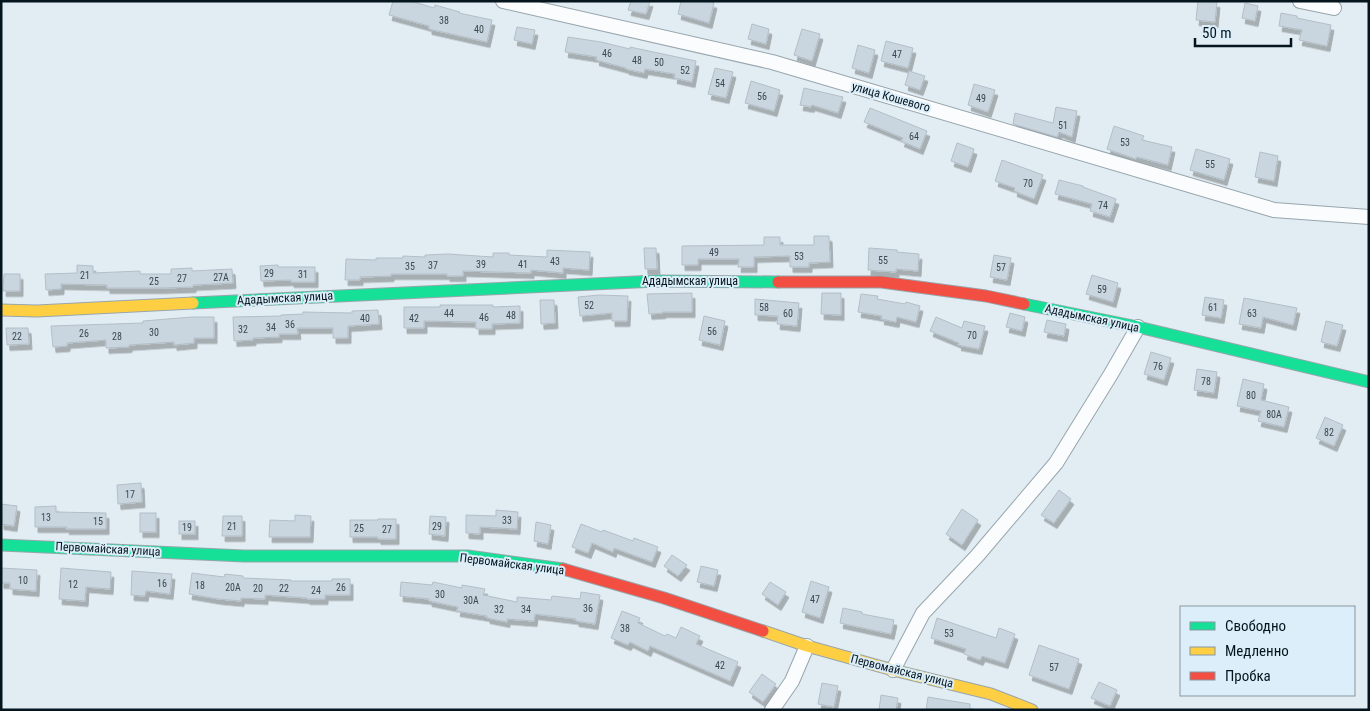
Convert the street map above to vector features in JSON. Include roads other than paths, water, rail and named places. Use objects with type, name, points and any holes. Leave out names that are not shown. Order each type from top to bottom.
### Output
[{"type":"street","name":"улица Кошевого","points":[[504,1],[772,62],[1274,210],[1369,217]]},
{"type":"street","points":[[1300,1],[1334,8]]},
{"type":"street","name":"Ададымская улица","points":[[1,310],[37,311],[656,281],[881,282],[986,296],[1138,327],[1369,382]]},
{"type":"street","points":[[893,670],[923,613],[976,556],[1056,463],[1138,327]]},
{"type":"street","name":"Первомайская улица","points":[[1,545],[244,556],[468,556],[560,568],[664,598],[807,646],[893,670],[991,694],[1032,710]]},
{"type":"street","points":[[772,710],[792,681],[807,646]]}]
